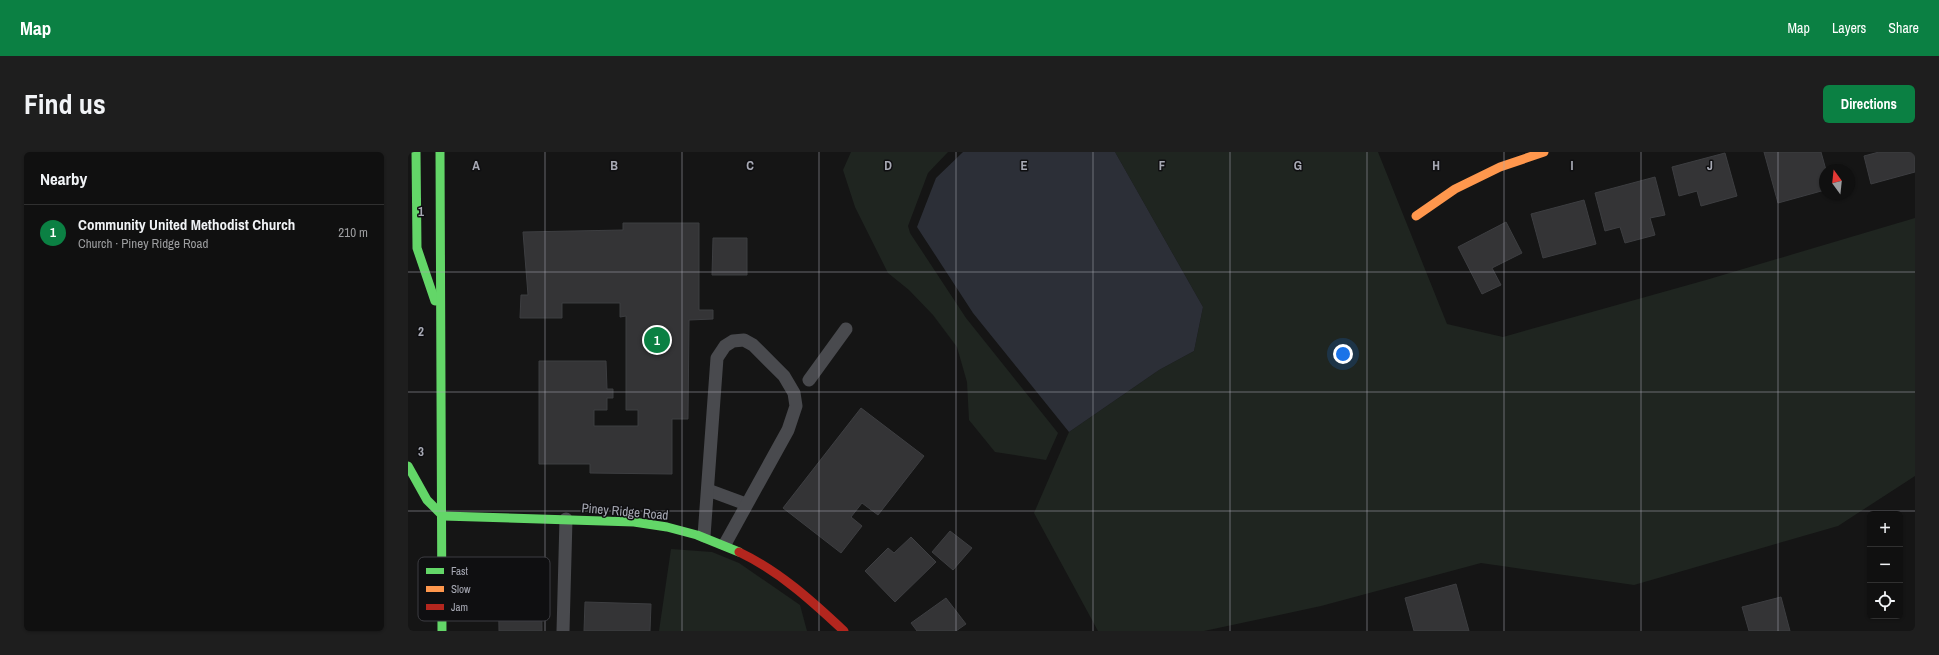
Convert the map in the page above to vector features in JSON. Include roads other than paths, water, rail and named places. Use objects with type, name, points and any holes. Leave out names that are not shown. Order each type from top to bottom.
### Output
[{"type":"main road","points":[[416,152],[417,248],[442,319]]},
{"type":"main road","points":[[440,152],[443,557]]},
{"type":"main road","points":[[1416,216],[1455,189],[1500,167],[1544,152]]},
{"type":"main road","points":[[408,466],[427,500],[443,516]]},
{"type":"main road","name":"Piney Ridge Road","points":[[443,516],[566,519],[646,523],[684,530],[704,536],[743,552],[778,574],[805,594],[844,631]]},
{"type":"main road","points":[[442,621],[442,631]]},
{"type":"lane","points":[[809,380],[846,329]]},
{"type":"lane","points":[[704,536],[717,358],[725,346],[733,341],[744,340],[753,345],[784,376],[794,393],[796,406],[788,430],[725,544]]},
{"type":"lane","points":[[708,490],[746,504]]},
{"type":"lane","points":[[564,631],[566,519]]},
{"type":"place","name":"Community United Methodist Church","points":[[657,340]]}]
